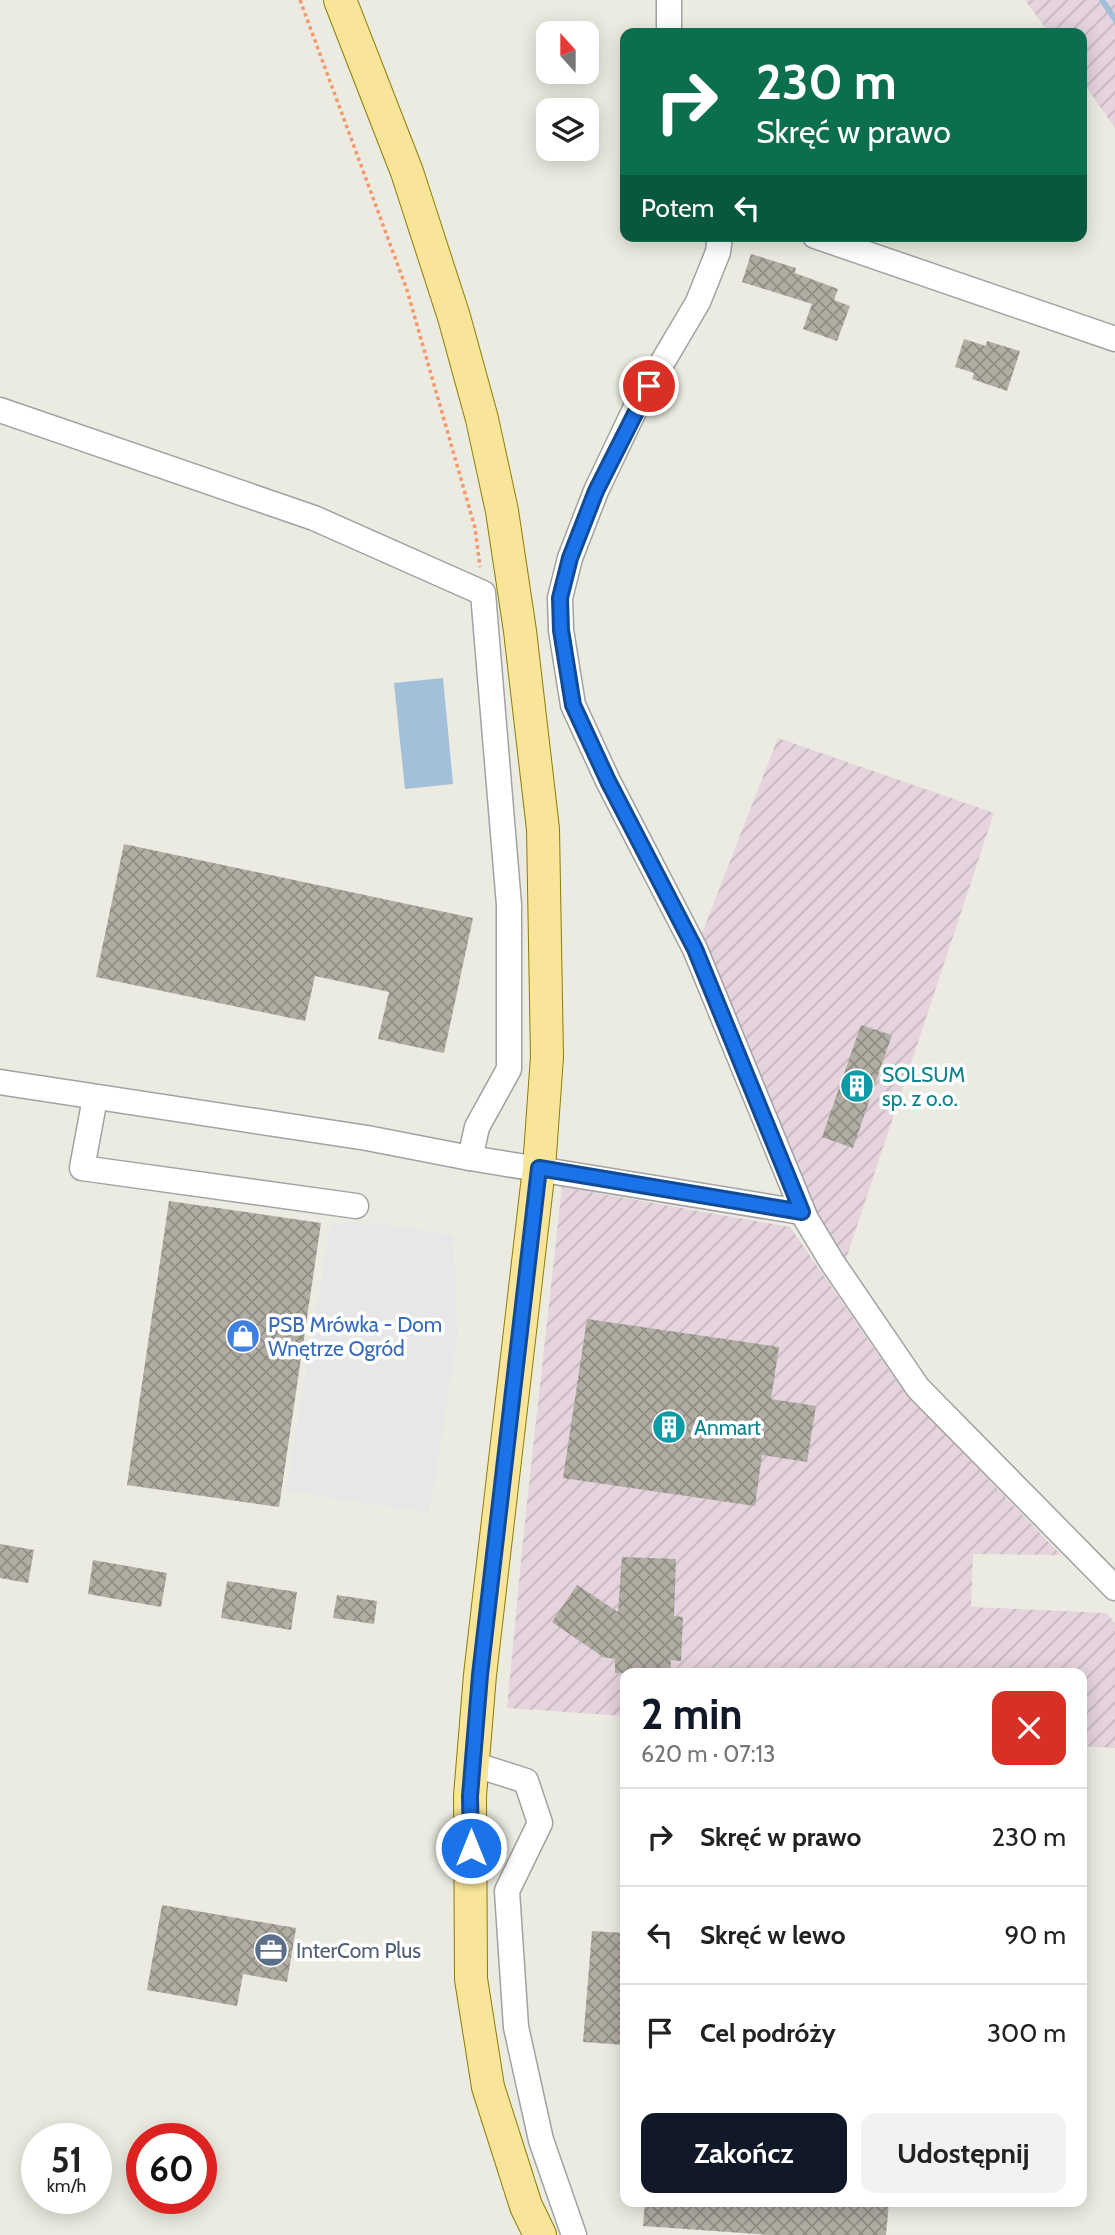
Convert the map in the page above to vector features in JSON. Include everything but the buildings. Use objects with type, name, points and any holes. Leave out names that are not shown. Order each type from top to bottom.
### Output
[{"type":"main road","points":[[340,0],[407,172],[454,317],[482,419],[502,511],[520,631],[543,829],[547,1057],[539,1168],[480,1675],[470,1796],[471,1979],[488,2087],[526,2206],[540,2235]]},
{"type":"street","points":[[669,0],[669,28]]},
{"type":"street","points":[[719,242],[718,252],[698,302],[636,407],[592,502],[570,558],[560,598],[561,630],[573,705],[608,781],[695,949],[802,1212],[832,1262],[918,1388],[1115,1588]]},
{"type":"street","points":[[832,242],[1115,339]]},
{"type":"street","points":[[0,410],[314,518],[483,593],[509,905],[509,1069],[477,1127],[470,1158]]},
{"type":"street","points":[[0,1082],[367,1138],[470,1158],[802,1212]]},
{"type":"street","points":[[95,1098],[82,1168],[356,1206]]},
{"type":"street","points":[[473,1764],[526,1781],[540,1823],[508,1891],[516,2027],[541,2140],[574,2235]]},
{"type":"path","points":[[300,0],[407,290],[475,528],[483,593]]},
{"type":"shaded area","points":[[1025,0],[1115,0],[1115,128],[1087,88],[1087,28],[1045,28]]},
{"type":"shaded area","points":[[778,738],[994,813],[842,1271],[802,1186],[699,941]]},
{"type":"shaded area","points":[[562,1187],[790,1227],[905,1393],[1061,1555],[973,1554],[971,1607],[1106,1613],[1115,1623],[1115,1748],[1087,1746],[1087,1668],[620,1668],[620,1716],[507,1708]]},
{"type":"shaded area","points":[[368,1222],[453,1235],[458,1334],[429,1513],[286,1491],[331,1224]]},
{"type":"water","points":[[443,678],[453,784],[405,789],[394,683]]},
{"type":"waterway","points":[[1102,0],[1115,19]]},
{"type":"place","name":"SOLSUM sp. z o.o.","points":[[857,1086]]},
{"type":"place","name":"PSB Mrówka - Dom Wnętrze Ogród","points":[[243,1336]]},
{"type":"place","name":"Anmart","points":[[669,1427]]},
{"type":"place","name":"InterCom Plus","points":[[271,1950]]},
{"type":"route","points":[[471,1848],[470,1796],[480,1675],[539,1168],[802,1212],[695,949],[608,781],[573,705],[561,630],[560,598],[570,558],[596,491],[636,407],[649,386]]}]
